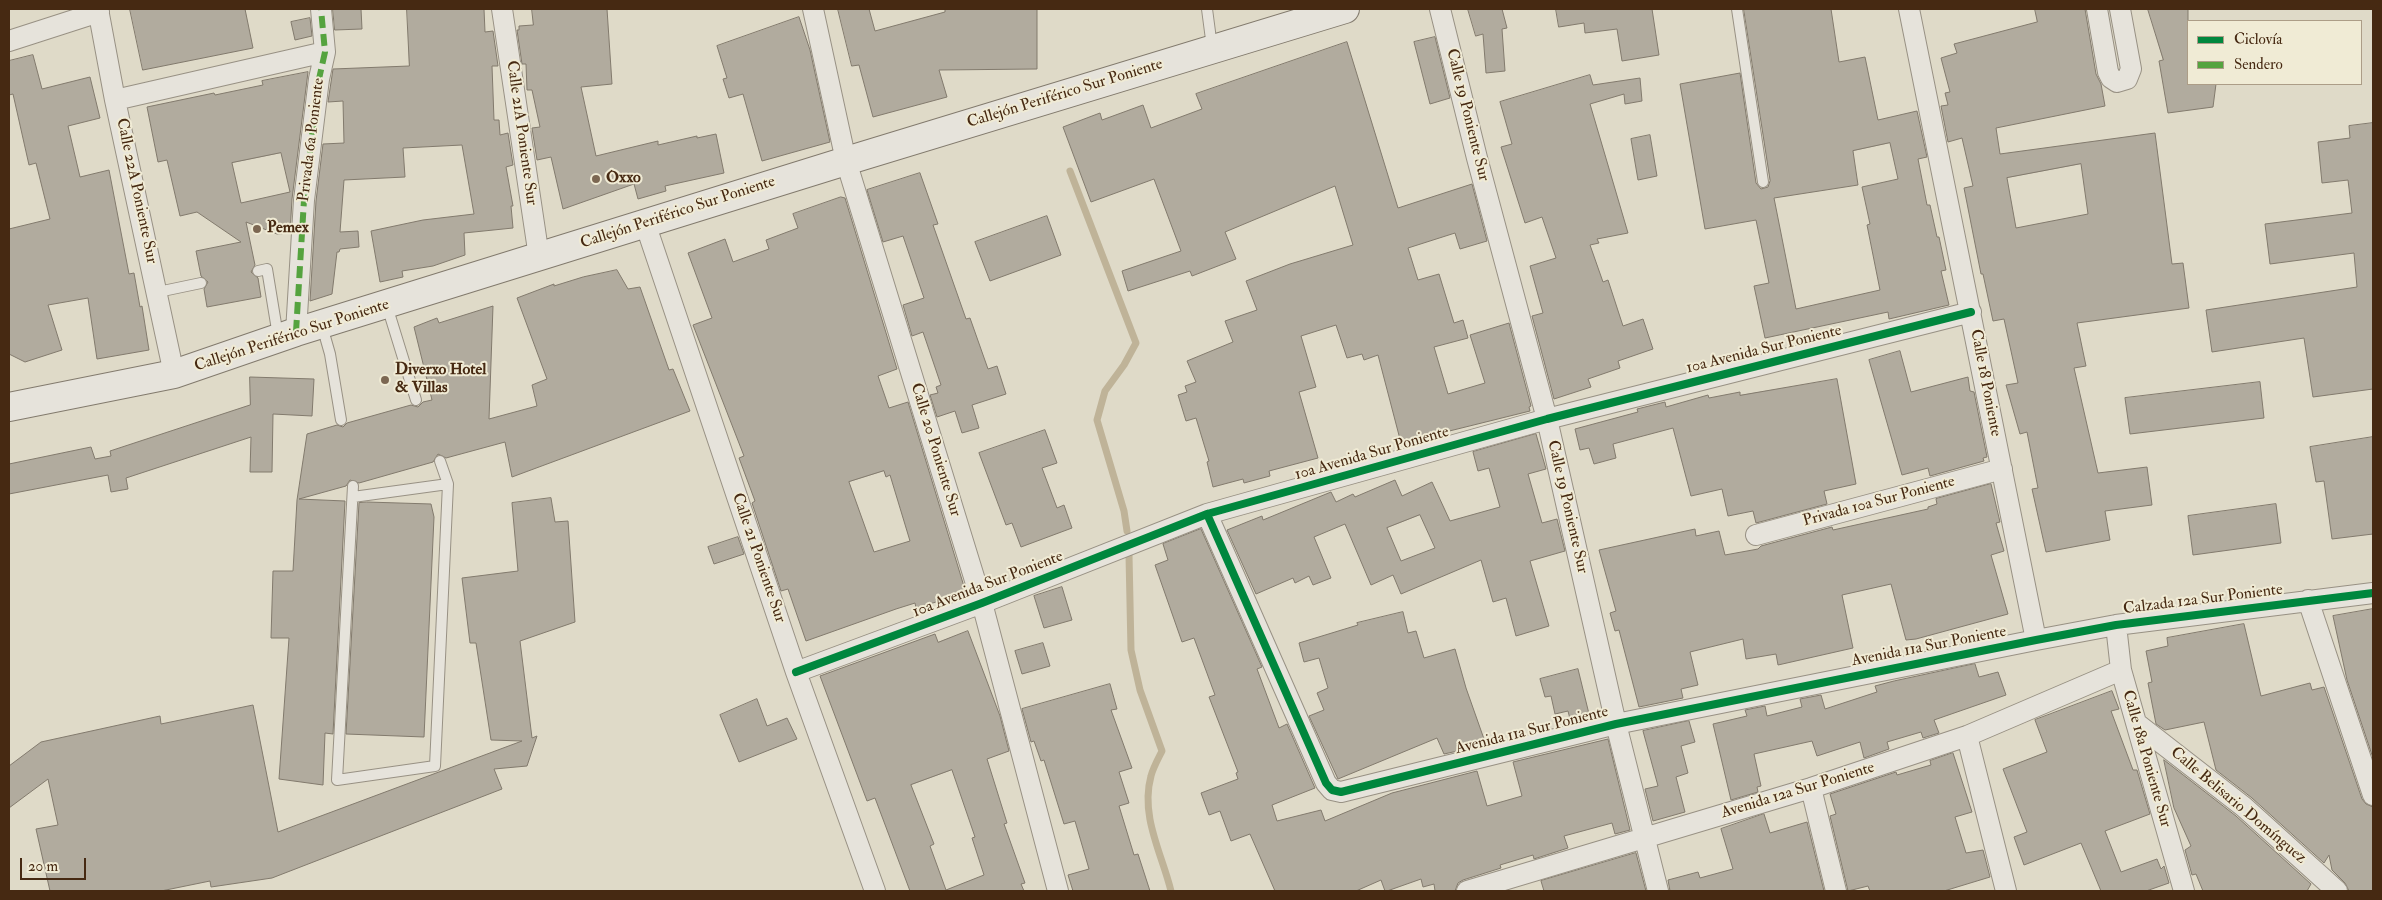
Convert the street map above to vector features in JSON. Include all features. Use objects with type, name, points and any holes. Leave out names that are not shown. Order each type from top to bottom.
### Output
[{"type":"main road","name":"Callejón Periférico Sur Poniente","points":[[9,407],[174,374],[287,336],[645,223],[1345,9]]},
{"type":"street","name":"Privada 6a Poniente","points":[[287,336],[319,79],[325,52],[321,9]]},
{"type":"street","name":"Calle 21A Poniente Sur","points":[[502,9],[539,258]]},
{"type":"street","name":"Calle 20 Poniente Sur","points":[[812,9],[846,161],[982,604],[1058,891]]},
{"type":"street","name":"Calle 19 Poniente Sur","points":[[1440,9],[1477,158],[1547,419],[1616,724],[1658,891]]},
{"type":"street","name":"Calle 18 Poniente","points":[[1909,9],[2036,640]]},
{"type":"street","points":[[2097,9],[2108,72],[2111,78],[2117,82],[2127,79],[2131,69],[2120,9]]},
{"type":"street","points":[[9,41],[99,10]]},
{"type":"street","name":"Calle 22A Poniente Sur","points":[[99,10],[115,100],[158,292],[174,374]]},
{"type":"street","points":[[115,100],[325,52]]},
{"type":"street","name":"Calle 21 Poniente Sur","points":[[645,223],[796,672],[875,891]]},
{"type":"street","name":"10a Avenida Sur Poniente","points":[[796,672],[982,604],[1207,514],[1547,419],[1971,312]]},
{"type":"street","name":"Privada 10a Sur Poniente","points":[[1756,535],[2002,469]]},
{"type":"street","name":"Avenida 11a Sur Poniente","points":[[1207,514],[1326,783],[1332,790],[1341,792],[1616,724],[2036,640]]},
{"type":"street","name":"Calzada 12a Sur Poniente","points":[[2036,640],[2116,625],[2373,593]]},
{"type":"street","points":[[2308,600],[2373,796]]},
{"type":"street","name":"Calle 18a Poniente Sur","points":[[2116,625],[2121,670],[2184,891]]},
{"type":"street","name":"Avenida 12a Sur Poniente","points":[[1467,891],[1810,788],[1967,736],[2121,670]]},
{"type":"street","name":"Calle Belisario Domínguez","points":[[2136,723],[2244,807],[2337,891]]},
{"type":"street","points":[[1967,736],[2006,891]]},
{"type":"street","points":[[1810,788],[1836,891]]},
{"type":"lane","points":[[1207,9],[1213,49]]},
{"type":"lane","points":[[1737,9],[1763,182]]},
{"type":"lane","points":[[258,271],[267,269],[287,336]]},
{"type":"lane","points":[[158,292],[201,283]]},
{"type":"lane","points":[[387,305],[416,400]]},
{"type":"lane","points":[[322,325],[330,354],[341,420]]},
{"type":"lane","points":[[353,486],[337,780],[436,766],[448,484],[440,461]]},
{"type":"lane","points":[[353,497],[448,484]]},
{"type":"building","points":[[130,9],[245,9],[253,48],[143,70]]},
{"type":"building","points":[[333,9],[361,9],[362,29],[335,30]]},
{"type":"building","points":[[407,9],[484,9],[485,32],[493,31],[498,66],[492,66],[494,120],[499,120],[500,135],[508,133],[513,165],[506,167],[513,206],[511,206],[513,228],[464,233],[465,255],[433,266],[402,271],[403,277],[380,282],[371,231],[423,220],[474,214],[462,145],[403,148],[405,177],[344,180],[340,232],[358,231],[359,247],[340,249],[337,252],[332,294],[310,301],[316,201],[323,144],[344,143],[343,101],[328,102],[333,69],[409,66]]},
{"type":"building","points":[[532,9],[607,9],[612,84],[581,87],[596,156],[658,141],[658,145],[697,136],[697,138],[716,134],[724,173],[665,186],[666,191],[638,199],[634,184],[563,209],[551,157],[537,160],[532,128],[540,127],[532,90],[527,90],[526,64],[522,64],[517,30],[519,30],[519,26],[533,25]]},
{"type":"building","points":[[838,9],[869,9],[875,31],[945,12],[945,9],[1037,9],[1037,69],[939,70],[947,97],[873,117],[859,65],[852,66]]},
{"type":"building","points":[[1468,9],[1502,9],[1507,28],[1502,29],[1505,71],[1486,73],[1483,34],[1476,36]]},
{"type":"building","points":[[1556,9],[1652,9],[1659,55],[1622,61],[1617,29],[1585,33],[1584,23],[1559,27]]},
{"type":"building","points":[[1744,9],[1831,9],[1839,62],[1865,57],[1878,120],[1917,111],[1927,157],[1918,159],[1927,205],[1930,205],[1937,237],[1939,237],[1946,270],[1941,271],[1949,305],[1889,319],[1888,312],[1765,338],[1754,286],[1769,283],[1756,220],[1705,229],[1680,84],[1740,73],[1756,183],[1761,189],[1768,187],[1770,181]],"holes":[[[1890,143],[1898,179],[1862,187],[1870,224],[1867,225],[1880,290],[1796,309],[1774,198],[1858,185],[1853,151]]]},
{"type":"building","points":[[2035,9],[2085,9],[2096,74],[2101,84],[2105,106],[1996,128],[2000,154],[2155,133],[2172,264],[2183,263],[2189,308],[2077,323],[2086,366],[2074,368],[2098,473],[2147,467],[2152,505],[2105,511],[2110,540],[2046,552],[2032,489],[2038,488],[2027,432],[2020,434],[2006,385],[2018,383],[2004,319],[1993,321],[1983,274],[1981,274],[1964,188],[1973,186],[1962,138],[1948,142],[1941,106],[1948,105],[1945,93],[1950,92],[1941,58],[1957,53],[1954,44],[2037,22]],"holes":[[[2081,164],[2088,214],[2016,228],[2007,178]]]},
{"type":"building","points":[[2148,9],[2188,9],[2187,85],[2216,85],[2213,107],[2168,113],[2159,61],[2163,60]]},
{"type":"building","points":[[799,17],[810,50],[830,142],[762,161],[743,94],[729,98],[723,79],[727,78],[717,46]]},
{"type":"building","points":[[310,18],[312,36],[295,40],[291,22]]},
{"type":"building","points":[[1435,37],[1450,98],[1430,104],[1414,42]]},
{"type":"building","points":[[1347,42],[1398,208],[1472,184],[1487,241],[1460,249],[1455,233],[1408,248],[1418,280],[1439,274],[1454,323],[1463,320],[1468,338],[1434,347],[1448,394],[1485,383],[1470,335],[1509,323],[1531,406],[1529,407],[1530,411],[1401,443],[1378,355],[1364,360],[1362,354],[1347,358],[1336,325],[1301,336],[1316,387],[1299,392],[1318,458],[1269,471],[1270,476],[1244,483],[1243,479],[1213,487],[1207,462],[1209,461],[1196,418],[1186,421],[1178,395],[1187,392],[1185,386],[1196,382],[1187,361],[1233,342],[1225,321],[1257,310],[1246,281],[1290,264],[1353,245],[1335,186],[1225,232],[1236,259],[1192,276],[1190,271],[1128,291],[1122,271],[1181,251],[1154,179],[1091,202],[1063,127],[1100,113],[1102,120],[1143,105],[1151,128],[1202,109],[1196,94]]},
{"type":"building","points":[[33,55],[42,89],[90,77],[100,118],[68,126],[80,177],[109,170],[129,274],[134,273],[140,307],[142,306],[149,350],[97,359],[88,298],[48,305],[62,350],[25,362],[9,354],[9,229],[50,219],[36,163],[29,165],[13,94],[9,95],[9,61]]},
{"type":"building","points":[[308,72],[292,199],[290,233],[277,234],[246,222],[255,265],[251,272],[258,278],[261,297],[207,307],[204,289],[208,282],[201,276],[196,251],[241,242],[197,212],[180,216],[167,160],[158,162],[147,107],[263,85],[262,81]],"holes":[[[281,153],[290,192],[241,203],[232,163]]]},
{"type":"building","points":[[1590,75],[1593,85],[1640,78],[1642,101],[1625,104],[1624,94],[1590,104],[1628,233],[1597,239],[1599,243],[1590,245],[1603,282],[1608,280],[1623,326],[1643,319],[1653,349],[1618,361],[1620,368],[1588,379],[1591,387],[1554,399],[1532,316],[1543,313],[1530,266],[1556,258],[1542,217],[1525,223],[1501,147],[1512,144],[1500,102]]},
{"type":"building","points":[[2373,123],[2373,389],[2313,397],[2304,338],[2212,352],[2206,310],[2357,287],[2354,253],[2270,264],[2265,224],[2352,213],[2348,180],[2322,183],[2318,142],[2350,138],[2349,126]]},
{"type":"building","points":[[1650,135],[1657,176],[1638,180],[1631,139]]},
{"type":"building","points":[[920,173],[938,224],[933,225],[966,319],[970,318],[988,369],[997,366],[1006,394],[972,405],[979,428],[962,433],[955,411],[937,417],[930,395],[938,393],[936,387],[941,385],[923,332],[912,336],[903,305],[924,298],[903,236],[883,242],[867,190]]},
{"type":"building","points":[[841,197],[845,198],[897,369],[878,376],[889,408],[908,402],[966,593],[916,608],[915,603],[806,641],[788,589],[781,591],[752,503],[755,501],[739,458],[744,456],[693,325],[712,318],[688,253],[725,239],[733,262],[769,249],[766,240],[798,228],[793,214]],"holes":[[[884,471],[886,477],[890,475],[910,541],[874,552],[849,482]]]},
{"type":"building","points":[[1047,216],[1061,255],[990,281],[975,242]]},
{"type":"building","points":[[617,270],[628,289],[640,287],[669,370],[673,369],[690,411],[512,477],[505,442],[446,458],[438,454],[433,462],[359,483],[350,480],[346,486],[299,499],[345,501],[333,734],[325,733],[323,785],[279,779],[289,638],[271,638],[273,571],[293,571],[297,500],[307,434],[337,425],[343,427],[347,423],[411,405],[418,407],[423,402],[432,400],[414,327],[437,318],[439,323],[493,306],[489,419],[537,406],[532,385],[547,379],[517,298],[554,284],[554,286],[583,277]]},
{"type":"building","points":[[1900,351],[1911,392],[1968,377],[1970,391],[1974,392],[1987,457],[1983,458],[1984,461],[1930,476],[1928,468],[1902,475],[1869,360]]},
{"type":"building","points":[[250,377],[314,379],[312,416],[273,414],[272,472],[250,472],[251,437],[126,478],[128,489],[111,492],[108,475],[9,494],[9,464],[91,447],[95,459],[111,456],[110,451],[250,405]]},
{"type":"building","points":[[1837,379],[1856,484],[1824,491],[1827,504],[1756,523],[1753,511],[1728,516],[1722,489],[1691,496],[1673,428],[1613,444],[1616,458],[1594,464],[1589,448],[1580,450],[1575,429],[1638,412],[1637,409],[1665,402],[1666,407],[1708,395],[1709,398],[1740,392],[1740,395]]},
{"type":"building","points":[[2260,382],[2264,418],[2130,434],[2125,398]]},
{"type":"building","points":[[1045,430],[1057,463],[1042,468],[1057,508],[1064,505],[1072,528],[1021,547],[1012,523],[1006,525],[979,453]]},
{"type":"building","points":[[1536,434],[1546,469],[1528,474],[1542,523],[1557,519],[1565,551],[1530,561],[1549,626],[1516,636],[1506,598],[1493,602],[1481,560],[1401,594],[1393,575],[1371,585],[1345,524],[1314,537],[1331,578],[1313,585],[1309,576],[1295,583],[1293,578],[1256,594],[1227,530],[1262,516],[1263,520],[1331,492],[1336,502],[1353,494],[1355,497],[1395,480],[1402,496],[1432,482],[1450,521],[1500,507],[1489,468],[1478,471],[1473,452]],"holes":[[[1420,515],[1435,548],[1401,561],[1387,528]]]},
{"type":"building","points":[[2373,437],[2373,534],[2332,539],[2324,481],[2316,482],[2310,447]]},
{"type":"building","points":[[1991,484],[2000,522],[1996,523],[2004,551],[1991,555],[2008,614],[1916,639],[1906,640],[1891,584],[1842,595],[1853,648],[1778,665],[1776,654],[1746,659],[1743,639],[1690,652],[1698,685],[1681,689],[1683,698],[1639,707],[1619,630],[1615,631],[1610,613],[1616,611],[1599,550],[1695,529],[1696,536],[1719,531],[1725,555],[1758,549],[1761,546],[1832,527],[1833,530],[1928,509],[1928,507],[1937,504],[1936,499]]},
{"type":"building","points":[[551,498],[555,522],[568,521],[575,622],[520,641],[532,738],[537,736],[527,766],[494,769],[502,789],[272,878],[211,887],[210,881],[161,891],[50,891],[36,829],[58,825],[48,779],[9,808],[9,766],[41,742],[160,716],[161,724],[253,705],[278,832],[522,741],[491,740],[476,643],[470,643],[462,578],[518,571],[512,503]]},
{"type":"building","points":[[359,503],[431,504],[434,517],[424,737],[346,734]]},
{"type":"building","points":[[2276,504],[2281,543],[2193,555],[2188,516]]},
{"type":"building","points":[[1201,529],[1262,667],[1257,669],[1279,728],[1287,724],[1315,788],[1272,805],[1277,821],[1321,810],[1325,821],[1392,793],[1477,771],[1487,806],[1522,796],[1513,762],[1608,739],[1630,830],[1615,834],[1612,823],[1564,836],[1568,848],[1534,859],[1533,855],[1500,865],[1501,868],[1463,880],[1458,883],[1455,891],[1435,891],[1434,884],[1423,887],[1421,879],[1387,891],[1385,891],[1381,880],[1356,891],[1275,891],[1250,834],[1231,841],[1220,811],[1209,815],[1201,793],[1238,779],[1236,773],[1238,772],[1209,697],[1215,695],[1194,638],[1182,642],[1155,565],[1168,560],[1163,544]]},
{"type":"building","points":[[738,537],[744,554],[714,564],[708,547]]},
{"type":"building","points":[[1062,587],[1072,620],[1044,628],[1034,596]]},
{"type":"building","points":[[2373,609],[2373,758],[2347,680],[2333,616]]},
{"type":"building","points":[[1403,612],[1408,633],[1416,631],[1424,658],[1455,649],[1484,739],[1469,744],[1471,748],[1444,754],[1437,738],[1338,779],[1309,716],[1324,710],[1317,693],[1328,688],[1319,658],[1304,662],[1299,643],[1358,625],[1357,623]]},
{"type":"building","points":[[2244,624],[2261,696],[2310,683],[2312,690],[2324,687],[2362,799],[2366,804],[2373,807],[2373,891],[2349,891],[2345,883],[2332,870],[2329,855],[2324,863],[2252,798],[2216,770],[2204,722],[2165,730],[2156,724],[2148,683],[2152,682],[2146,651],[2168,646],[2167,638]]},
{"type":"building","points":[[968,631],[1000,716],[1009,751],[987,759],[1007,823],[1004,824],[1025,883],[1021,884],[1024,891],[910,891],[875,798],[867,801],[820,676],[935,634],[938,642]],"holes":[[[952,770],[975,837],[972,838],[984,875],[946,890],[930,846],[934,844],[911,785]]]},
{"type":"building","points":[[1043,643],[1050,666],[1022,674],[1015,651]]},
{"type":"building","points":[[1975,664],[1979,677],[1998,672],[2006,695],[1934,720],[1939,733],[1923,738],[1921,732],[1887,742],[1889,749],[1864,758],[1860,742],[1817,756],[1812,741],[1754,754],[1761,786],[1757,787],[1758,792],[1731,800],[1713,724],[1747,716],[1745,710],[1765,706],[1767,716],[1802,707],[1800,699],[1821,695],[1825,709],[1877,692],[1875,686]]},
{"type":"building","points":[[1578,669],[1590,718],[1571,723],[1568,711],[1555,714],[1551,696],[1545,697],[1540,679]]},
{"type":"building","points":[[1110,684],[1117,709],[1111,710],[1132,768],[1119,772],[1129,803],[1119,806],[1134,855],[1138,854],[1150,891],[1073,891],[1068,875],[1089,869],[1075,821],[1064,824],[1044,760],[1041,761],[1034,741],[1031,742],[1022,709]]},
{"type":"building","points":[[2112,691],[2119,709],[2111,711],[2133,770],[2137,770],[2150,814],[2105,831],[2121,872],[2157,859],[2161,869],[2164,866],[2169,883],[2146,891],[2101,891],[2081,843],[2024,865],[2014,837],[2027,832],[2003,769],[2047,752],[2035,720]]},
{"type":"building","points":[[757,699],[767,726],[787,718],[797,739],[739,762],[720,715]]},
{"type":"building","points":[[1689,721],[1695,742],[1681,746],[1688,773],[1676,777],[1685,812],[1653,821],[1645,789],[1658,786],[1643,731]]},
{"type":"building","points":[[1953,753],[1972,812],[1955,817],[1966,853],[1983,850],[1990,877],[1944,891],[1870,891],[1868,886],[1848,891],[1830,816],[1836,814],[1830,794],[1896,772],[1897,775],[1931,765],[1930,761]]},
{"type":"building","points":[[2164,760],[2236,816],[2311,884],[2307,891],[2203,891],[2196,874],[2192,875],[2185,850],[2191,846],[2174,808]]},
{"type":"building","points":[[1764,814],[1770,833],[1807,822],[1824,891],[1670,891],[1668,880],[1698,872],[1700,878],[1733,869],[1721,829]]},
{"type":"building","points":[[1636,853],[1646,891],[1544,891],[1541,881]]},
{"type":"waterway","points":[[1070,171],[1136,343],[1124,365],[1105,391],[1097,420],[1124,511],[1127,531]]},
{"type":"waterway","points":[[1129,555],[1131,650],[1140,690],[1162,751],[1151,776],[1148,806],[1154,835],[1171,891]]},
{"type":"marked path","points":[[296,332],[304,200],[319,79],[325,52],[321,9]]},
{"type":"cycle path","points":[[796,672],[982,603],[1207,514],[1547,419],[1971,312]]},
{"type":"cycle path","points":[[1207,514],[1326,783],[1332,790],[1341,792],[1616,724],[2036,640],[2116,625],[2373,593]]},
{"type":"place","name":"Oxxo","points":[[596,179]]},
{"type":"place","name":"Pemex","points":[[257,229]]},
{"type":"place","name":"Diverxo Hotel & Villas","points":[[385,380]]}]
